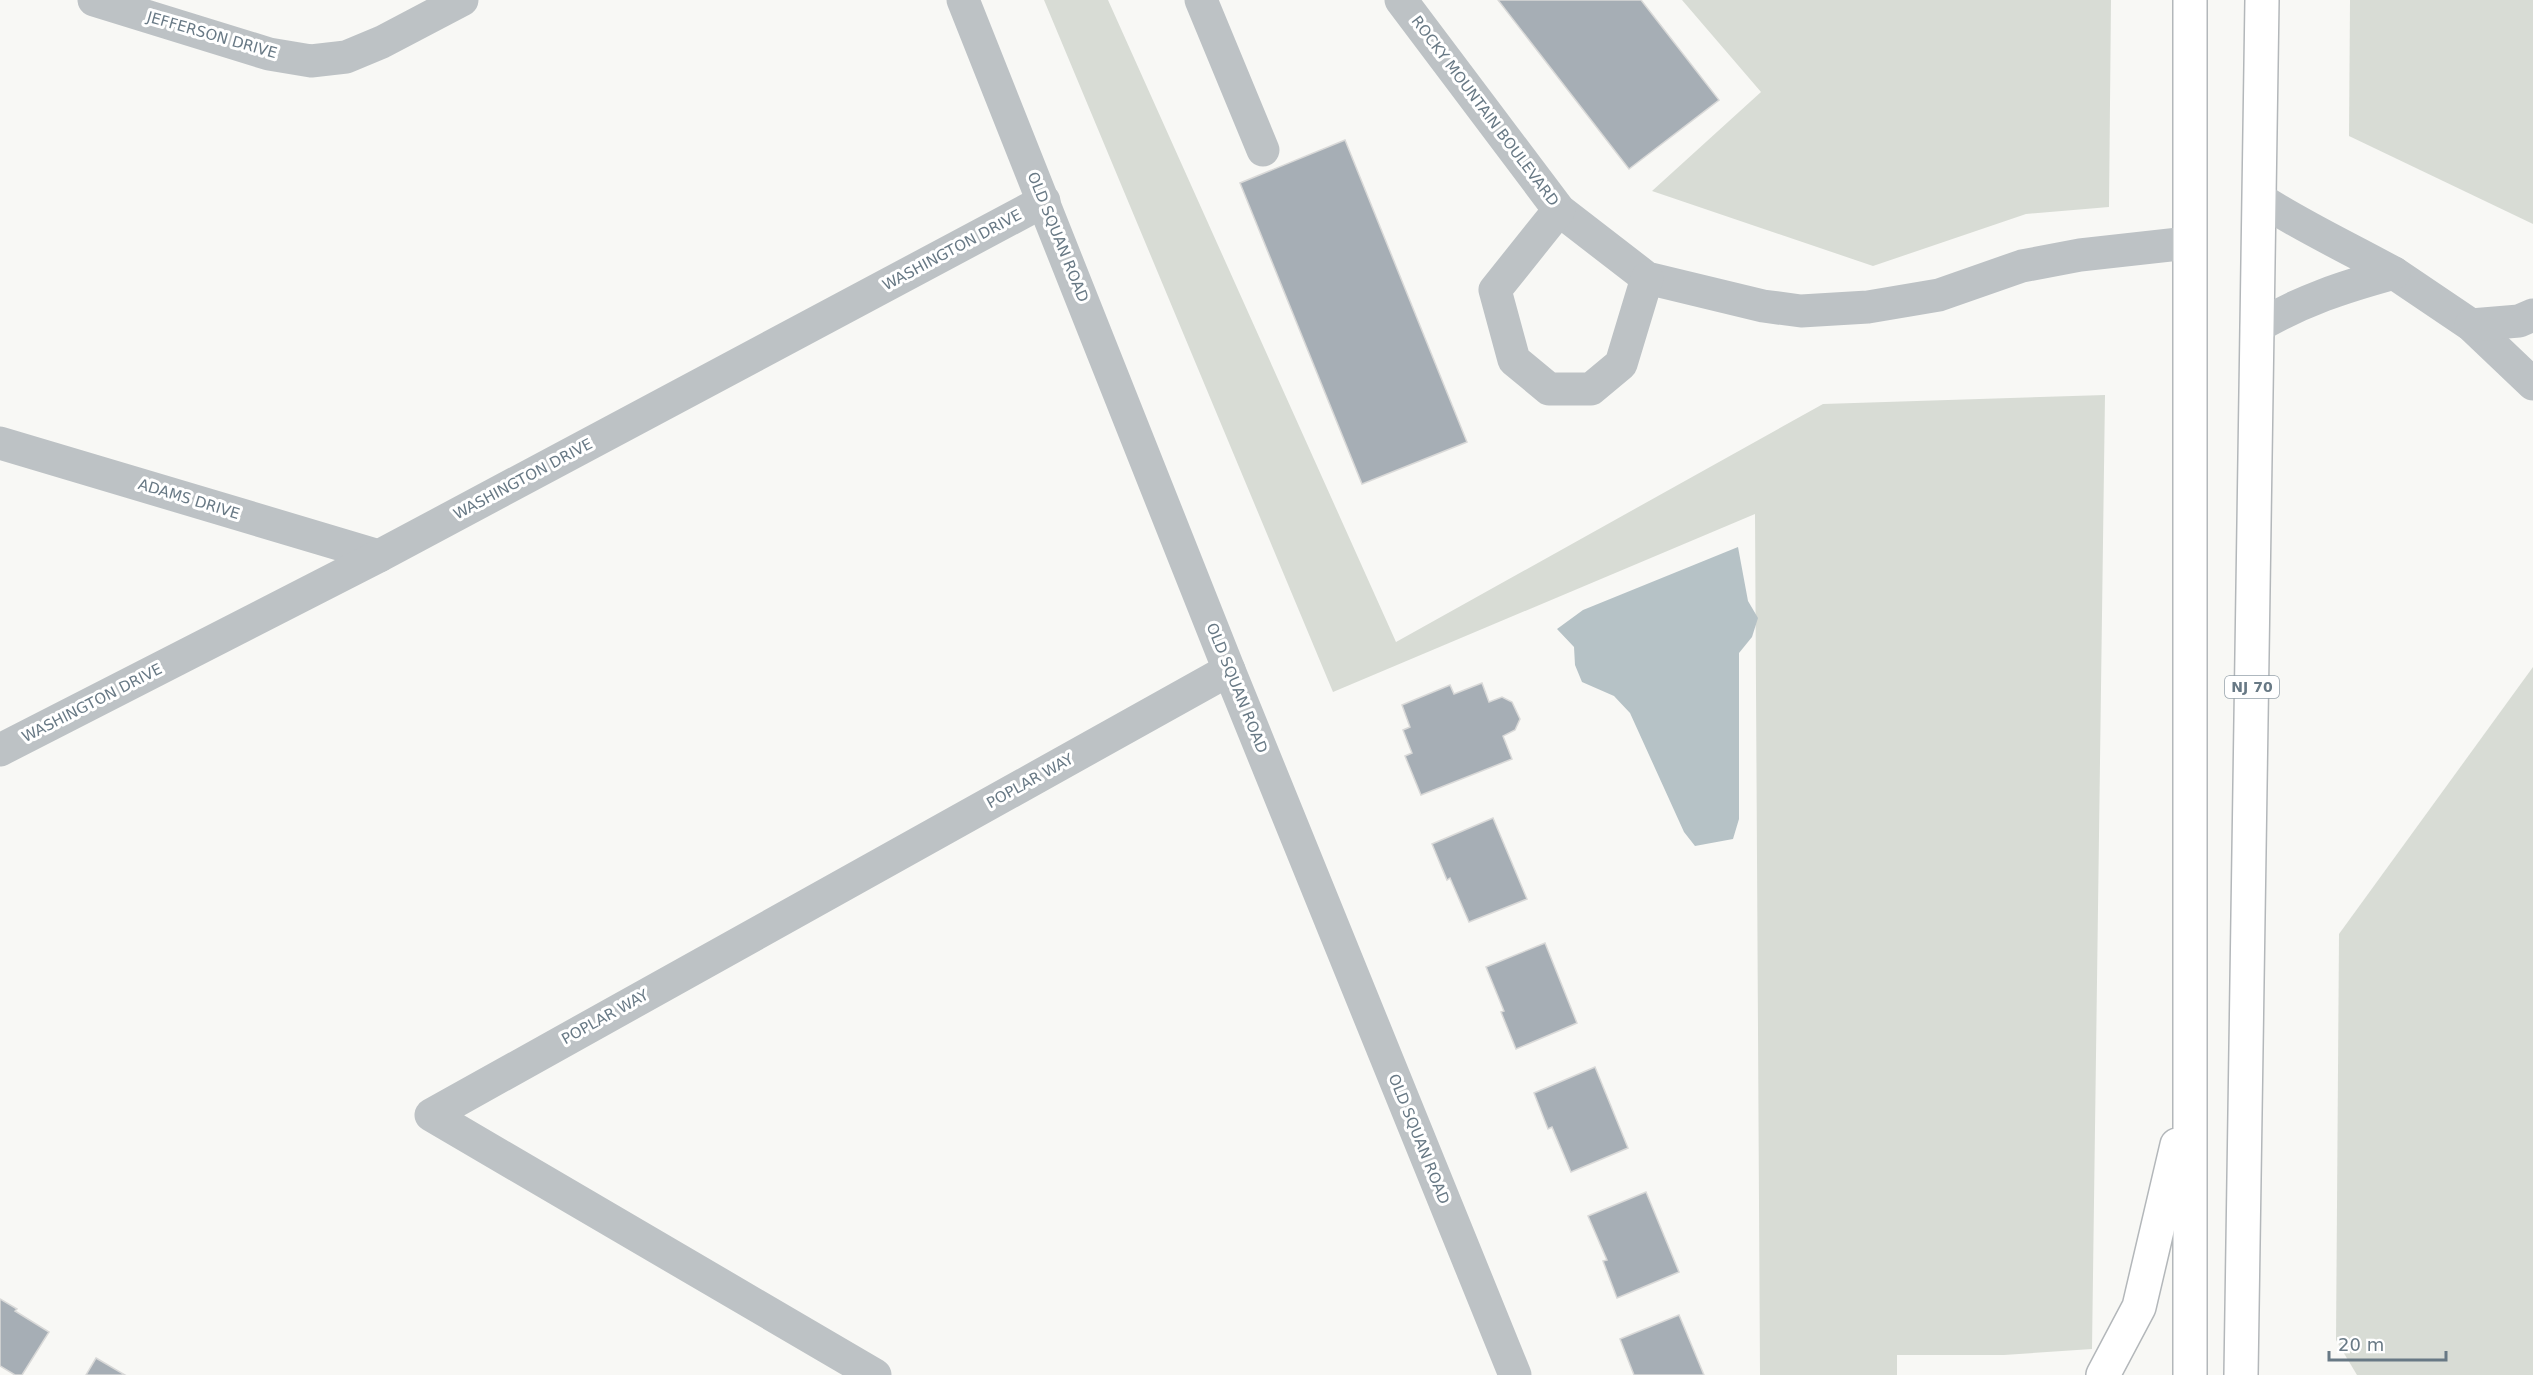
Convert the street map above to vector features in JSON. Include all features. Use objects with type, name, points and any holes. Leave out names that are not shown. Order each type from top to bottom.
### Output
[{"type":"highway","points":[[2190,0],[2188,243],[2190,1375]]},
{"type":"highway","name":"NJ 70","points":[[2241,1375],[2262,0]]},
{"type":"highway","points":[[2103,1375],[2139,1307],[2190,1091]]},
{"type":"street","name":"JEFFERSON DRIVE","points":[[94,0],[269,54],[311,61],[345,57],[382,42],[462,0]]},
{"type":"street","name":"OLD SQUAN ROAD","points":[[963,0],[1229,670],[1515,1375]]},
{"type":"street","points":[[1201,0],[1263,150]]},
{"type":"street","name":"ROCKY MOUNTAIN BOULEVARD","points":[[1401,0],[1559,210],[1647,278],[1763,306],[1801,311],[1857,308],[1939,295],[2034,264],[2080,255],[2188,243]]},
{"type":"street","points":[[2260,199],[2290,219],[2346,246],[2394,273],[2472,325],[2533,384]]},
{"type":"street","name":"WASHINGTON DRIVE","points":[[0,750],[379,556],[1044,201]]},
{"type":"street","points":[[1559,210],[1495,290],[1514,360],[1549,389],[1591,389],[1621,364],[1647,278]]},
{"type":"street","points":[[2257,327],[2287,309],[2334,290],[2394,273]]},
{"type":"street","points":[[2472,325],[2518,321],[2533,315]]},
{"type":"street","name":"ADAMS DRIVE","points":[[0,443],[379,556]]},
{"type":"street","name":"POPLAR WAY","points":[[875,1375],[431,1114],[1229,670]]},
{"type":"shaded area","points":[[1044,0],[1108,0],[1396,642],[1823,404],[2105,395],[2092,1349],[2004,1355],[1897,1355],[1897,1375],[1760,1375],[1755,514],[1333,692]]},
{"type":"shaded area","points":[[1682,0],[2111,0],[2109,207],[2026,214],[1873,266],[1652,191],[1761,92]]},
{"type":"shaded area","points":[[2350,0],[2533,0],[2533,224],[2349,136]]},
{"type":"shaded area","points":[[1738,547],[1748,601],[1758,618],[1752,637],[1739,653],[1739,819],[1733,839],[1695,846],[1684,832],[1630,713],[1614,696],[1582,682],[1575,665],[1574,647],[1557,629],[1583,610]]},
{"type":"shaded area","points":[[2533,667],[2533,1375],[2357,1375],[2336,1340],[2339,934]]},
{"type":"building","points":[[1498,0],[1641,0],[1719,100],[1629,169]]},
{"type":"building","points":[[1345,140],[1467,442],[1362,484],[1240,183]]},
{"type":"building","points":[[1482,683],[1489,702],[1502,697],[1512,702],[1520,719],[1515,730],[1503,736],[1512,759],[1421,795],[1405,756],[1412,753],[1403,730],[1410,727],[1402,705],[1450,685],[1454,694]]},
{"type":"building","points":[[1493,818],[1527,899],[1469,922],[1450,878],[1447,880],[1432,844]]},
{"type":"building","points":[[1545,943],[1577,1023],[1516,1049],[1486,967]]},
{"type":"building","points":[[1595,1067],[1628,1148],[1571,1172],[1552,1127],[1548,1129],[1534,1093]]},
{"type":"building","points":[[1646,1192],[1679,1272],[1617,1298],[1603,1261],[1607,1260],[1588,1216]]},
{"type":"building","points":[[0,1299],[49,1332],[22,1375],[15,1375],[0,1366]]},
{"type":"building","points":[[1679,1315],[1704,1375],[1634,1375],[1620,1339]]},
{"type":"building","points":[[96,1358],[125,1375],[86,1375]]}]
